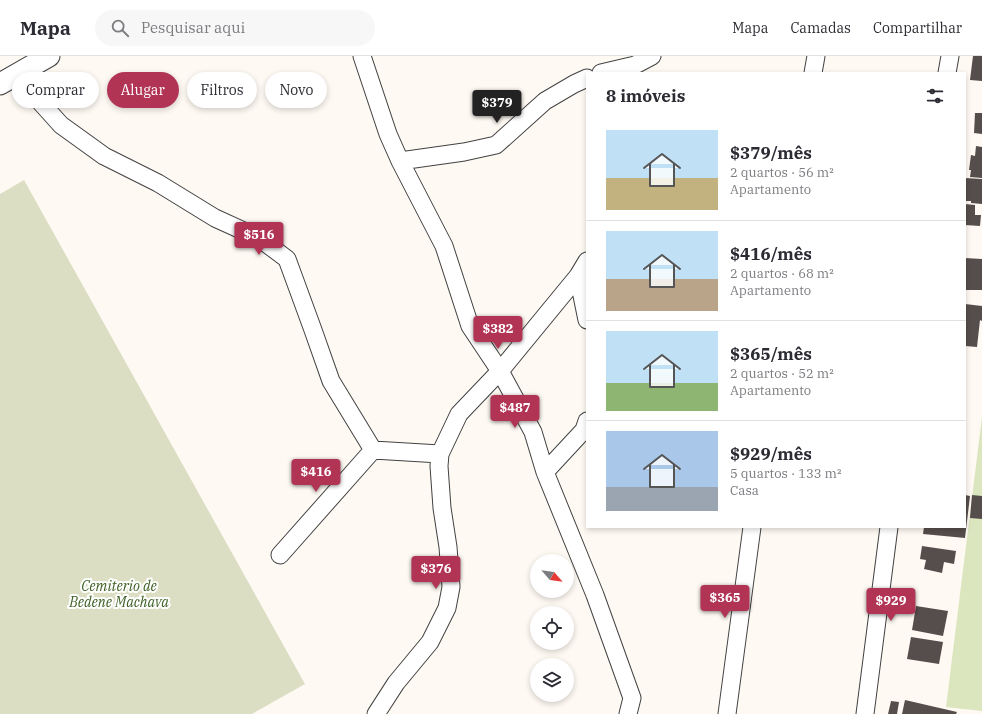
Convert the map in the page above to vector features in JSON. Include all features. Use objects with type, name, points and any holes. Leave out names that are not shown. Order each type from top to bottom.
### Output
[{"type":"street","points":[[49,56],[8,80],[61,125],[104,156],[158,183],[215,218],[259,238],[286,259],[331,381],[373,450]]},
{"type":"street","points":[[362,56],[388,134],[400,161],[444,246],[470,326],[500,371],[533,432],[546,472],[595,595],[632,698],[628,714]]},
{"type":"street","points":[[609,72],[634,69],[652,56]]},
{"type":"street","points":[[813,72],[816,56]]},
{"type":"street","points":[[947,72],[950,56]]},
{"type":"street","points":[[400,161],[464,152],[496,144],[545,101],[586,78]]},
{"type":"street","points":[[376,714],[396,683],[430,642],[447,608],[451,587],[448,547],[442,508],[439,466],[440,454],[459,414],[500,371],[578,276],[586,263]]},
{"type":"street","points":[[578,276],[586,315]]},
{"type":"street","points":[[546,472],[584,430],[586,424]]},
{"type":"street","points":[[373,450],[440,454]]},
{"type":"street","points":[[280,555],[373,450]]},
{"type":"street","points":[[727,714],[752,528]]},
{"type":"street","points":[[865,714],[889,528]]},
{"type":"green space","name":"Cemiterio de Bedene Machava","points":[[24,180],[305,684],[252,714],[0,714],[0,194]]},
{"type":"green space","points":[[982,417],[982,711],[946,707]]},
{"type":"building","points":[[973,56],[982,56],[982,81],[970,80]]},
{"type":"building","points":[[975,113],[982,113],[982,134],[974,133]]},
{"type":"building","points":[[976,146],[982,147],[982,178],[970,177],[971,170],[969,170],[971,155],[975,156]]},
{"type":"building","points":[[966,178],[982,179],[982,204],[971,203],[971,201],[966,201]]},
{"type":"building","points":[[966,204],[975,205],[975,215],[981,215],[980,226],[966,225]]},
{"type":"building","points":[[966,258],[982,259],[982,290],[966,290]]},
{"type":"building","points":[[966,304],[982,306],[982,321],[980,320],[977,347],[966,346]]},
{"type":"building","points":[[966,495],[970,496],[965,538],[923,534],[924,528],[966,528]]},
{"type":"building","points":[[972,495],[982,496],[982,519],[970,518]]},
{"type":"building","points":[[922,546],[956,551],[954,564],[944,562],[942,573],[924,569],[926,560],[920,559]]},
{"type":"building","points":[[916,606],[948,611],[943,636],[912,630]]},
{"type":"building","points":[[911,637],[943,642],[939,664],[907,659]]},
{"type":"building","points":[[905,700],[957,712],[956,714],[902,714]]},
{"type":"building","points":[[891,701],[899,702],[897,714],[888,714]]}]
